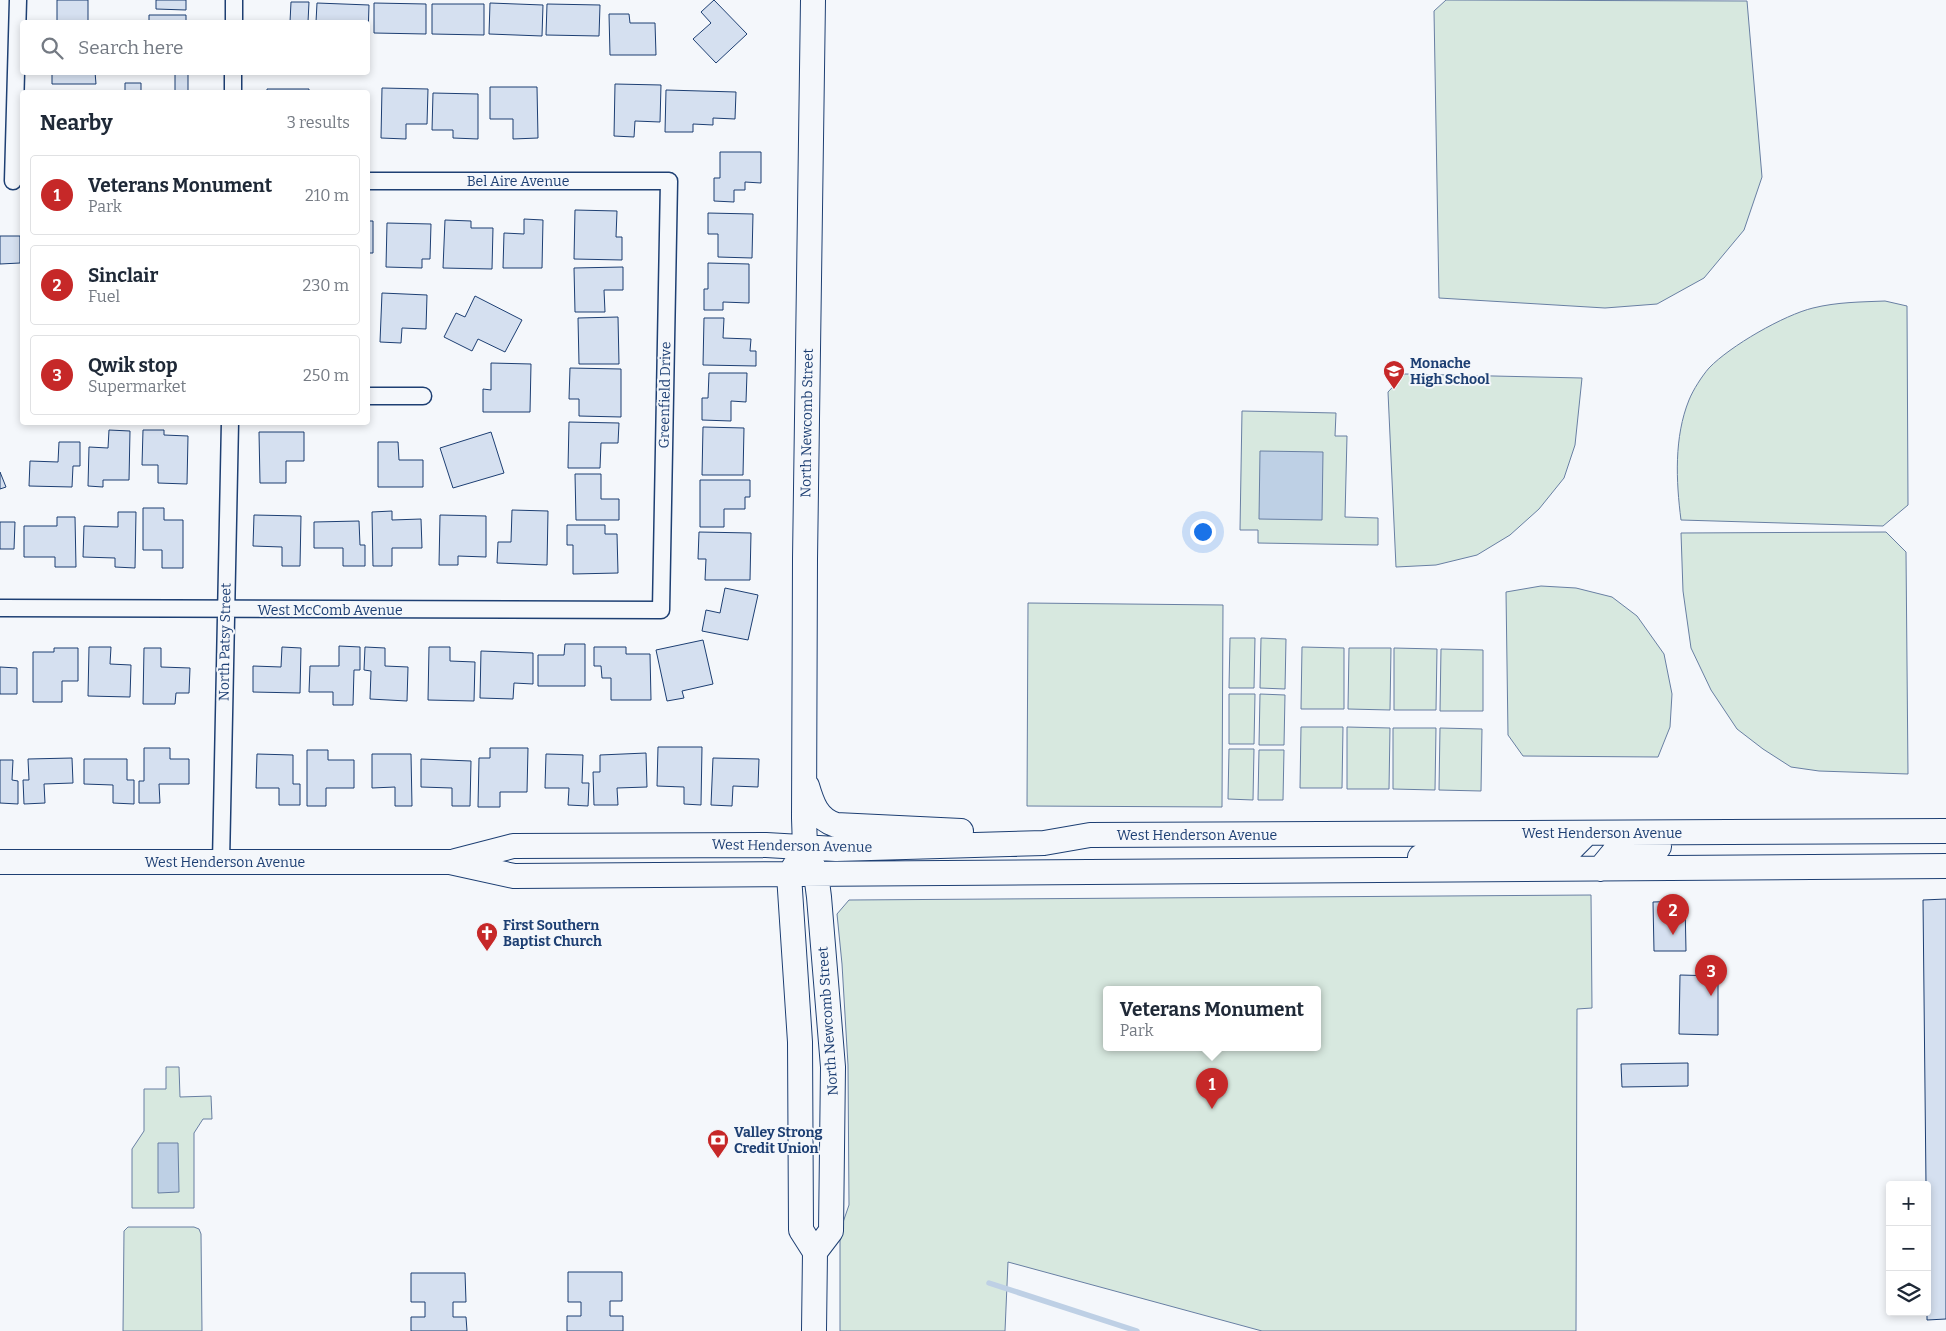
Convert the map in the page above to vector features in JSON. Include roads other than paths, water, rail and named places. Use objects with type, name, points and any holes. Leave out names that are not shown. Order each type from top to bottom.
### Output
[{"type":"main road","name":"North Newcomb Street","points":[[789,875],[800,1042],[801,1230],[814,1252],[831,1230],[833,1067],[816,874],[805,847],[804,775],[813,0]]},
{"type":"main road","points":[[804,775],[811,801],[819,815],[827,822],[836,825],[1090,835]]},
{"type":"main road","points":[[1600,869],[1614,852],[1621,850],[1650,847],[1817,844],[1840,831]]},
{"type":"main road","name":"West Henderson Avenue","points":[[450,862],[513,846],[766,845],[836,849],[1044,843],[1090,835],[1946,831]]},
{"type":"main road","points":[[1386,870],[1411,858],[1455,853],[1501,855],[1547,853],[1572,848],[1587,833]]},
{"type":"main road","points":[[789,875],[805,847]]},
{"type":"main road","name":"West Henderson Avenue","points":[[0,862],[450,862],[514,876],[1946,866]]},
{"type":"main road","points":[[800,1091],[816,1117],[817,1168],[832,1200]]},
{"type":"main road","points":[[814,1252],[814,1331]]},
{"type":"street","points":[[12,181],[18,0]]},
{"type":"street","points":[[234,0],[234,20]]},
{"type":"street","points":[[233,75],[233,90]]},
{"type":"street","name":"Bel Aire Avenue","points":[[370,181],[669,181]]},
{"type":"street","name":"Greenfield Drive","points":[[661,610],[669,181]]},
{"type":"street","points":[[370,396],[423,396]]},
{"type":"street","name":"North Patsy Street","points":[[221,862],[230,425]]},
{"type":"street","name":"West McComb Avenue","points":[[0,608],[661,610]]},
{"type":"water","points":[[1260,451],[1323,452],[1322,520],[1259,519]]},
{"type":"water","points":[[158,1143],[178,1143],[179,1192],[158,1193]]},
{"type":"waterway","points":[[989,1283],[1137,1331]]},
{"type":"place","name":"Monache High School","points":[[1394,390]]},
{"type":"place","name":"Sinclair","points":[[1673,935]]},
{"type":"place","name":"First Southern Baptist Church","points":[[487,952]]},
{"type":"place","name":"Qwik stop","points":[[1711,996]]},
{"type":"place","name":"Veterans Monument","points":[[1212,1109]]},
{"type":"place","name":"Valley Strong Credit Union","points":[[718,1159]]}]
